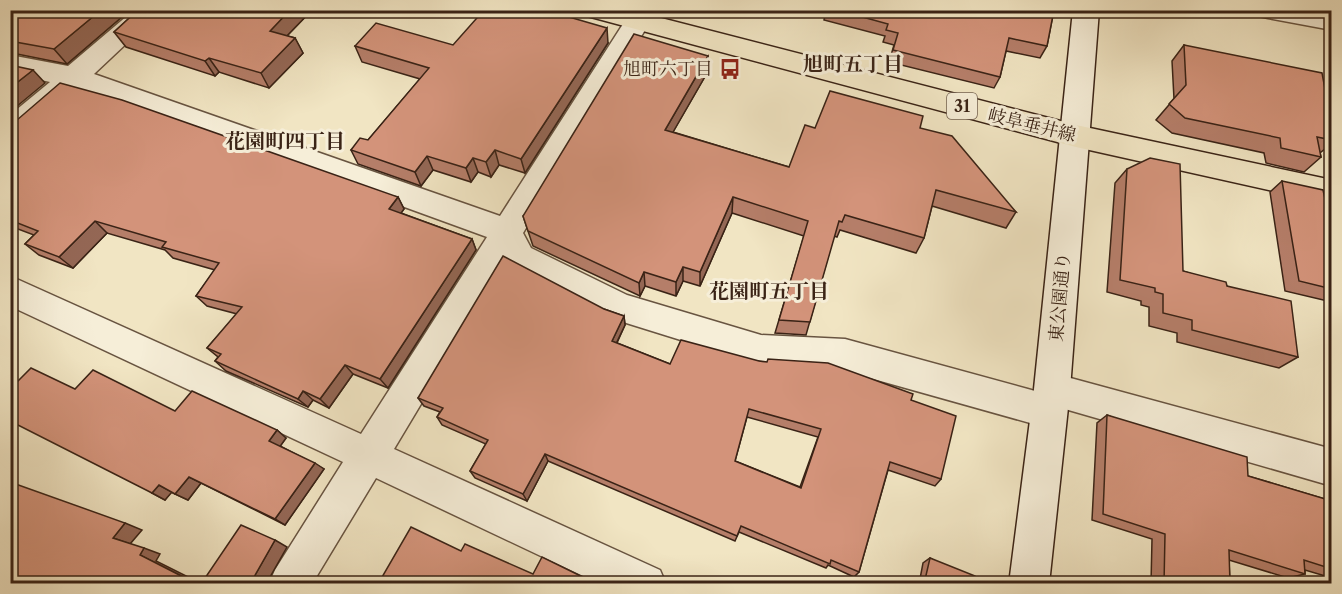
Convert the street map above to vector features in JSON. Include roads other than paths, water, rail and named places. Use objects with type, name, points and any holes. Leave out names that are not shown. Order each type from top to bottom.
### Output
[{"type":"main road","name":"岐阜垂井線","points":[[596,10],[642,16],[1076,136],[1332,192]]},
{"type":"street","points":[[10,132],[150,10]]},
{"type":"street","name":"東公園通り","points":[[1029,584],[1050,400],[1086,10]]},
{"type":"street","points":[[1268,10],[1332,22]]},
{"type":"street","points":[[289,584],[506,231],[642,16]]},
{"type":"street","points":[[10,64],[74,76],[506,231],[520,257],[619,307],[760,350],[845,355],[1050,400],[1332,468]]},
{"type":"street","points":[[10,290],[646,584]]},
{"type":"place","name":"旭町六丁目","points":[[730,69]]},
{"type":"district","name":"旭町五丁目","points":[[853,64]]},
{"type":"district","name":"花園町四丁目","points":[[285,141]]},
{"type":"district","name":"花園町五丁目","points":[[769,291]]}]
